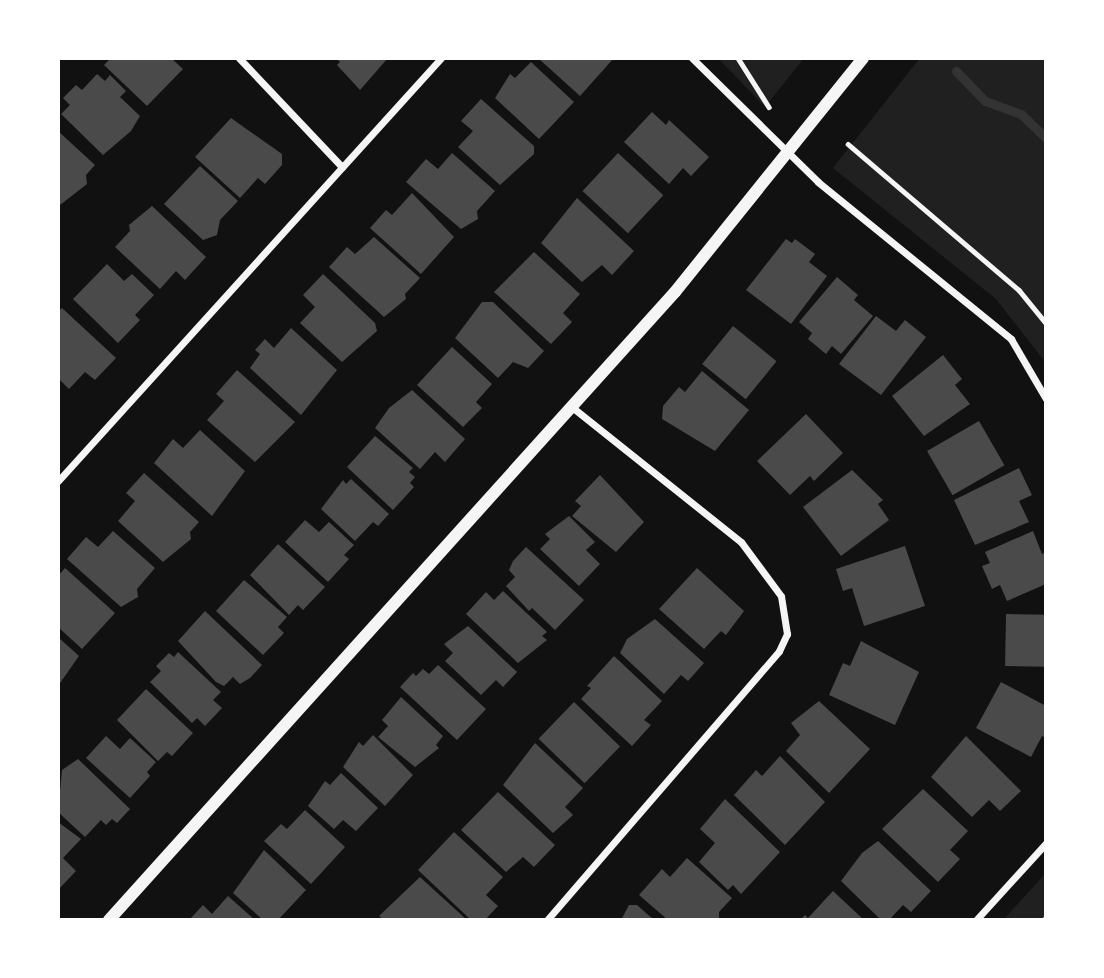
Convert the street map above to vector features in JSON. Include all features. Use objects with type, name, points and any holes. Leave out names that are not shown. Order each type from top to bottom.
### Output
[{"type":"street","points":[[239,58],[342,167]]},
{"type":"street","points":[[58,481],[441,58]]},
{"type":"street","points":[[692,58],[787,153],[1011,339],[1046,399]]},
{"type":"street","points":[[109,920],[675,292],[863,58]]},
{"type":"street","points":[[547,920],[779,651],[787,634],[781,596],[741,542],[572,407]]},
{"type":"street","points":[[976,920],[1046,843]]},
{"type":"path","points":[[738,58],[769,107]]},
{"type":"path","points":[[848,144],[1018,290],[1046,323]]},
{"type":"shaded area","points":[[718,58],[804,58],[765,107]]},
{"type":"shaded area","points":[[920,58],[1046,58],[1046,363],[996,299],[833,168]]},
{"type":"shaded area","points":[[1046,873],[1046,920],[1003,920]]},
{"type":"building","points":[[111,58],[171,58],[183,69],[147,106],[104,65]]},
{"type":"building","points":[[336,58],[388,58],[360,90],[337,65],[340,62]]},
{"type":"building","points":[[538,58],[614,58],[580,96]]},
{"type":"building","points":[[531,62],[574,102],[539,139],[495,98],[510,74],[515,78]]},
{"type":"building","points":[[97,74],[105,81],[110,75],[126,91],[120,97],[140,116],[131,131],[103,155],[61,114],[70,105],[63,98],[76,85],[82,90]]},
{"type":"building","points":[[481,99],[534,146],[534,154],[500,185],[458,147],[473,131],[461,121]]},
{"type":"building","points":[[652,112],[666,125],[669,120],[709,157],[691,176],[683,168],[669,184],[624,142]]},
{"type":"building","points":[[231,118],[282,154],[282,165],[265,184],[258,178],[240,198],[195,157]]},
{"type":"building","points":[[58,131],[95,165],[86,175],[87,184],[60,205]]},
{"type":"building","points":[[452,153],[495,191],[477,211],[478,219],[461,229],[406,182],[426,159],[438,169]]},
{"type":"building","points":[[618,153],[663,195],[628,233],[583,191]]},
{"type":"building","points":[[200,166],[238,201],[220,220],[217,235],[203,240],[164,204]]},
{"type":"building","points":[[412,193],[454,237],[421,274],[370,228],[386,210],[392,215]]},
{"type":"building","points":[[577,198],[634,251],[612,275],[602,265],[582,282],[541,243]]},
{"type":"building","points":[[152,206],[206,257],[185,280],[176,271],[160,289],[115,247],[130,231],[129,225]]},
{"type":"building","points":[[374,237],[420,278],[405,294],[406,299],[384,317],[329,267],[347,247],[355,254]]},
{"type":"building","points":[[786,239],[792,243],[795,239],[815,254],[809,262],[827,276],[791,324],[746,290]]},
{"type":"building","points":[[534,252],[580,294],[563,313],[572,322],[551,344],[494,292]]},
{"type":"building","points":[[107,264],[124,281],[132,274],[154,295],[135,315],[140,320],[118,343],[73,299]]},
{"type":"building","points":[[323,274],[375,323],[377,331],[342,362],[300,323],[315,307],[303,295]]},
{"type":"building","points":[[837,277],[858,295],[854,300],[873,316],[841,354],[832,346],[826,354],[808,339],[812,333],[799,322]]},
{"type":"building","points":[[482,302],[493,302],[544,351],[528,368],[513,362],[498,378],[455,338]]},
{"type":"building","points":[[62,308],[116,358],[95,380],[85,372],[69,389],[58,378],[58,312]]},
{"type":"building","points":[[876,316],[896,331],[905,320],[926,337],[881,395],[839,364]]},
{"type":"building","points":[[733,326],[777,361],[746,399],[702,364]]},
{"type":"building","points":[[291,328],[337,370],[301,415],[250,368],[260,354],[255,350],[265,339],[274,348]]},
{"type":"building","points":[[452,347],[492,384],[476,402],[482,408],[463,427],[417,385]]},
{"type":"building","points":[[943,355],[962,379],[955,385],[970,404],[924,436],[892,396]]},
{"type":"building","points":[[237,370],[295,422],[255,462],[207,420],[224,401],[216,394]]},
{"type":"building","points":[[702,371],[749,410],[715,451],[662,419],[663,406],[679,387],[685,392]]},
{"type":"building","points":[[412,390],[465,439],[445,462],[435,452],[420,469],[375,428],[389,408]]},
{"type":"building","points":[[806,414],[843,453],[814,481],[810,476],[790,495],[757,461]]},
{"type":"building","points":[[979,421],[1004,465],[953,495],[927,451]]},
{"type":"building","points":[[200,430],[245,471],[212,516],[154,463],[173,439],[183,448]]},
{"type":"building","points":[[375,436],[413,468],[409,472],[415,477],[410,483],[414,487],[393,510],[347,467]]},
{"type":"building","points":[[1019,468],[1032,495],[1019,501],[1029,522],[975,545],[954,500]]},
{"type":"building","points":[[852,470],[883,500],[878,504],[889,520],[841,556],[803,507]]},
{"type":"building","points":[[144,473],[199,522],[190,532],[191,539],[163,562],[118,521],[135,501],[126,493]]},
{"type":"building","points":[[600,475],[644,522],[616,552],[572,516],[581,506],[575,501]]},
{"type":"building","points":[[351,479],[389,514],[378,526],[373,522],[355,541],[321,509],[343,480],[346,484]]},
{"type":"building","points":[[569,516],[595,542],[586,550],[600,564],[579,586],[540,549],[550,539],[545,534]]},
{"type":"building","points":[[305,520],[319,532],[329,522],[354,545],[344,555],[349,559],[328,582],[285,542]]},
{"type":"building","points":[[113,531],[155,568],[137,589],[138,597],[121,607],[67,559],[86,537],[98,547]]},
{"type":"building","points":[[1033,531],[1042,554],[1046,552],[1046,584],[1007,601],[1000,585],[992,589],[982,566],[990,563],[985,552]]},
{"type":"building","points":[[278,544],[325,587],[303,610],[298,605],[289,615],[250,575]]},
{"type":"building","points":[[905,546],[925,606],[864,626],[852,588],[843,591],[836,569]]},
{"type":"building","points":[[526,547],[584,600],[555,630],[532,608],[529,611],[506,586],[515,577],[509,570],[513,561]]},
{"type":"building","points":[[65,568],[115,613],[82,649],[58,627],[58,576]]},
{"type":"building","points":[[697,568],[744,611],[726,635],[721,631],[704,649],[659,609]]},
{"type":"building","points":[[244,580],[287,617],[278,627],[284,633],[263,655],[216,611]]},
{"type":"building","points":[[503,591],[547,632],[542,636],[547,640],[518,663],[466,614],[486,592],[494,600]]},
{"type":"building","points":[[205,611],[262,665],[240,684],[233,677],[224,686],[216,682],[178,641]]},
{"type":"building","points":[[1006,614],[1046,615],[1045,667],[1005,666]]},
{"type":"building","points":[[655,619],[704,663],[688,681],[681,675],[664,694],[620,653],[627,639]]},
{"type":"building","points":[[468,626],[517,672],[503,687],[496,680],[481,695],[445,661],[453,653],[444,644]]},
{"type":"building","points":[[58,637],[79,656],[58,686]]},
{"type":"building","points":[[861,641],[919,672],[895,725],[829,695],[843,663],[850,666]]},
{"type":"building","points":[[178,652],[221,692],[213,700],[222,708],[205,726],[197,718],[192,723],[150,682],[161,671],[156,666],[169,653],[174,657]]},
{"type":"building","points":[[614,656],[662,701],[644,720],[651,725],[632,746],[581,699],[591,688],[587,686]]},
{"type":"building","points":[[438,665],[486,709],[457,740],[400,687],[413,673],[416,676],[423,669],[429,674]]},
{"type":"building","points":[[1001,682],[1046,706],[1046,738],[1042,736],[1031,757],[976,728]]},
{"type":"building","points":[[146,689],[193,733],[172,756],[167,752],[158,761],[117,720]]},
{"type":"building","points":[[401,697],[443,736],[436,745],[439,748],[415,767],[378,737],[388,726],[382,720]]},
{"type":"building","points":[[819,701],[870,749],[829,793],[786,751],[800,735],[791,723]]},
{"type":"building","points":[[574,702],[620,746],[585,783],[539,739]]},
{"type":"building","points":[[373,735],[413,775],[385,806],[343,767],[359,742],[363,746]]},
{"type":"building","points":[[106,736],[120,749],[130,738],[156,762],[147,772],[150,776],[130,798],[86,758]]},
{"type":"building","points":[[966,736],[1021,791],[1000,811],[989,800],[972,817],[931,777]]},
{"type":"building","points":[[535,743],[583,788],[565,807],[573,815],[553,833],[503,785]]},
{"type":"building","points":[[780,756],[825,802],[785,845],[734,795],[756,770],[762,776]]},
{"type":"building","points":[[78,759],[130,809],[117,823],[112,819],[106,825],[101,820],[85,837],[58,812],[62,770]]},
{"type":"building","points":[[341,773],[378,808],[356,831],[343,820],[334,829],[308,806],[325,781],[330,785]]},
{"type":"building","points":[[923,789],[968,831],[950,850],[960,859],[938,882],[882,829]]},
{"type":"building","points":[[498,792],[555,845],[534,867],[523,857],[506,872],[461,830]]},
{"type":"building","points":[[725,799],[780,852],[741,894],[733,885],[728,890],[699,862],[715,843],[700,829]]},
{"type":"building","points":[[305,810],[345,847],[311,884],[264,841],[281,824],[287,829]]},
{"type":"building","points":[[58,822],[81,839],[63,858],[76,871],[58,890]]},
{"type":"building","points":[[454,832],[503,877],[486,895],[498,906],[485,920],[471,920],[418,870]]},
{"type":"building","points":[[878,841],[931,891],[911,912],[903,905],[889,920],[881,920],[841,881],[862,853]]},
{"type":"building","points":[[264,850],[306,890],[278,920],[263,920],[233,893]]},
{"type":"building","points":[[687,858],[732,898],[719,912],[719,920],[668,920],[639,895],[662,869],[670,877]]},
{"type":"building","points":[[420,877],[467,920],[384,920],[379,916]]},
{"type":"building","points":[[833,891],[864,920],[800,920],[805,915],[808,918]]},
{"type":"building","points":[[228,896],[255,920],[189,920],[203,905],[212,914]]},
{"type":"building","points":[[629,905],[637,905],[654,920],[621,920]]},
{"type":"waterway","points":[[956,71],[985,101],[1021,114],[1046,138]]}]
